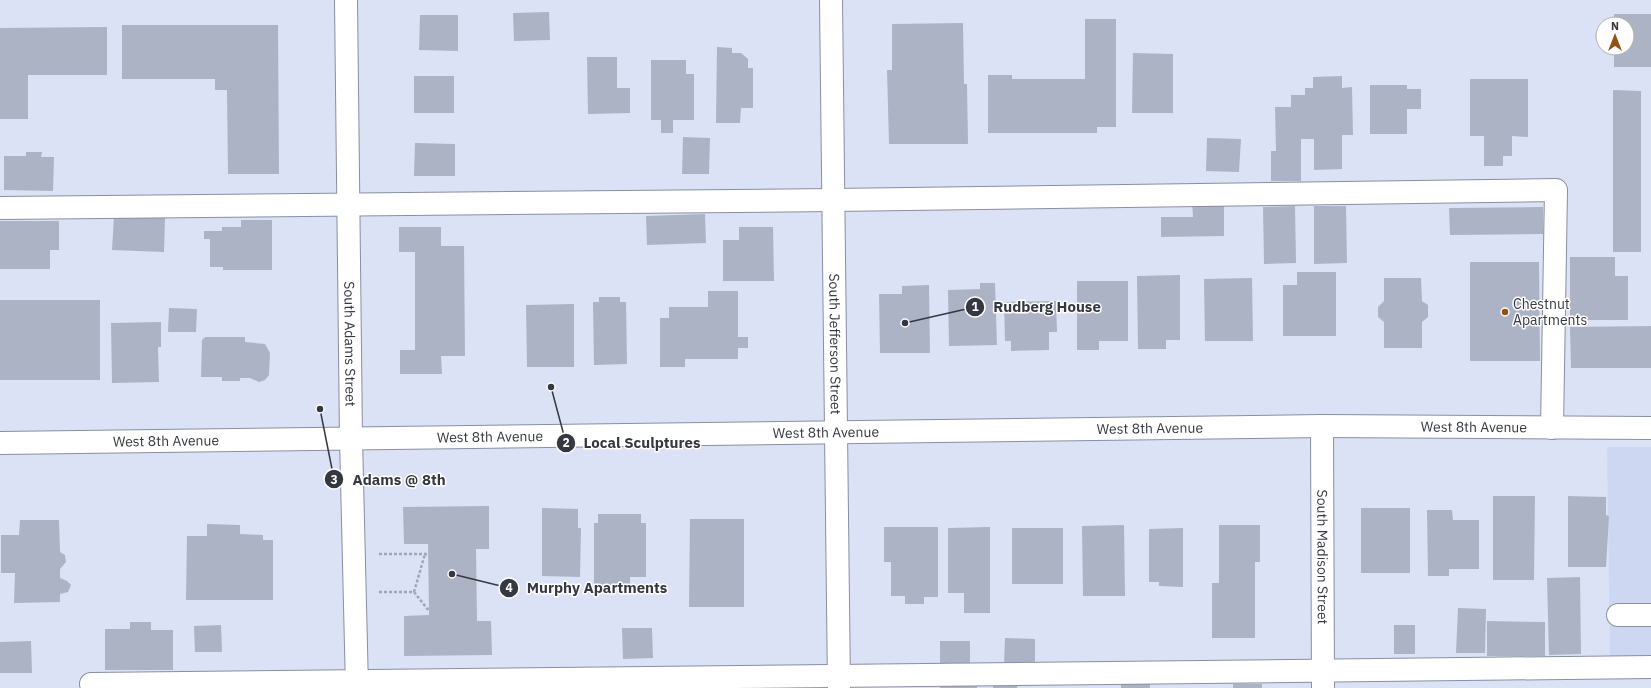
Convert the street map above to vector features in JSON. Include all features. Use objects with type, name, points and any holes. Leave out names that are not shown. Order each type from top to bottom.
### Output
[{"type":"street","name":"South Adams Street","points":[[346,0],[351,438],[357,684]]},
{"type":"street","name":"South Jefferson Street","points":[[831,0],[839,680]]},
{"type":"street","points":[[0,208],[833,200],[1556,190],[1552,428]]},
{"type":"street","name":"West 8th Avenue","points":[[0,444],[351,438],[1322,426],[1651,428]]},
{"type":"street","name":"South Madison Street","points":[[1322,426],[1323,678]]},
{"type":"street","points":[[1618,615],[1651,615]]},
{"type":"street","points":[[91,684],[357,684],[1323,678],[1651,667]]},
{"type":"path","points":[[376,554],[427,554],[414,592]]},
{"type":"path","points":[[377,592],[414,592]]},
{"type":"path","points":[[414,592],[429,611]]},
{"type":"shaded area","points":[[1607,447],[1651,447],[1651,659],[1610,660]]},
{"type":"building","points":[[549,12],[550,40],[514,41],[513,13]]},
{"type":"building","points":[[1614,14],[1651,14],[1651,67],[1614,67],[1614,56],[1635,56],[1635,16],[1614,16]]},
{"type":"building","points":[[420,15],[458,15],[458,51],[419,50]]},
{"type":"building","points":[[1085,19],[1116,19],[1116,127],[1097,127],[1097,133],[988,133],[988,75],[1012,75],[1012,79],[1085,79]]},
{"type":"building","points":[[963,23],[964,84],[967,84],[968,144],[889,144],[887,70],[892,70],[892,24]]},
{"type":"building","points":[[122,25],[278,25],[279,174],[228,174],[227,90],[215,90],[215,79],[122,79]]},
{"type":"building","points":[[107,27],[107,75],[28,75],[28,119],[0,119],[0,28]]},
{"type":"building","points":[[717,47],[732,48],[732,53],[741,53],[748,59],[748,68],[753,68],[753,108],[741,108],[740,123],[716,123]]},
{"type":"building","points":[[1133,53],[1173,54],[1173,113],[1132,113]]},
{"type":"building","points":[[587,57],[617,57],[617,88],[630,88],[630,113],[588,114]]},
{"type":"building","points":[[651,60],[686,60],[686,74],[694,74],[694,120],[673,120],[673,133],[661,133],[661,120],[651,120]]},
{"type":"building","points":[[414,76],[454,76],[454,113],[414,113]]},
{"type":"building","points":[[1342,76],[1342,88],[1352,87],[1353,135],[1342,135],[1342,169],[1314,170],[1314,139],[1301,139],[1301,181],[1271,181],[1271,151],[1276,151],[1275,107],[1291,107],[1291,95],[1305,95],[1305,88],[1313,88],[1313,77]]},
{"type":"building","points":[[1470,79],[1528,79],[1528,137],[1512,136],[1512,156],[1503,156],[1503,166],[1484,166],[1484,136],[1470,136]]},
{"type":"building","points":[[1370,85],[1407,85],[1407,89],[1421,89],[1421,109],[1407,109],[1407,134],[1370,134]]},
{"type":"building","points":[[1613,90],[1641,91],[1641,252],[1613,252]]},
{"type":"building","points":[[683,137],[710,138],[709,174],[682,174]]},
{"type":"building","points":[[1207,138],[1241,139],[1239,172],[1206,171]]},
{"type":"building","points":[[415,143],[455,144],[455,176],[414,176]]},
{"type":"building","points":[[26,152],[42,152],[41,157],[54,157],[53,191],[4,190],[4,156],[26,156]]},
{"type":"building","points":[[1192,202],[1224,202],[1224,236],[1161,237],[1161,217],[1193,217]]},
{"type":"building","points":[[1295,206],[1296,263],[1264,264],[1263,207]]},
{"type":"building","points":[[1314,206],[1346,206],[1347,263],[1314,264]]},
{"type":"building","points":[[1543,207],[1543,234],[1450,235],[1449,208]]},
{"type":"building","points":[[705,214],[706,243],[647,245],[646,216]]},
{"type":"building","points":[[114,216],[165,218],[164,252],[112,250]]},
{"type":"building","points":[[241,220],[272,220],[272,270],[223,270],[223,267],[210,267],[210,239],[204,239],[204,231],[222,231],[222,227],[241,227]]},
{"type":"building","points":[[0,221],[59,221],[59,250],[50,250],[50,269],[0,269]]},
{"type":"building","points":[[399,227],[441,227],[441,246],[464,246],[465,356],[441,356],[442,374],[400,374],[400,350],[415,350],[415,252],[399,252]]},
{"type":"building","points":[[739,227],[773,227],[774,281],[723,281],[723,240],[739,240]]},
{"type":"building","points":[[1570,257],[1615,257],[1615,276],[1628,276],[1628,320],[1570,320]]},
{"type":"building","name":"Chestnut Apartments","points":[[1470,262],[1539,262],[1540,361],[1470,361]]},
{"type":"building","points":[[1297,272],[1336,272],[1336,336],[1283,336],[1283,285],[1297,285]]},
{"type":"building","points":[[1180,275],[1180,340],[1166,340],[1166,349],[1138,349],[1137,276]]},
{"type":"building","points":[[1252,278],[1253,341],[1205,341],[1204,279]]},
{"type":"building","points":[[1384,278],[1421,278],[1422,301],[1428,305],[1428,317],[1422,322],[1422,348],[1384,348],[1384,322],[1378,317],[1378,307],[1384,301]]},
{"type":"building","points":[[1077,281],[1128,281],[1128,341],[1099,341],[1099,350],[1077,350]]},
{"type":"building","points":[[980,283],[995,283],[997,345],[949,346],[948,290],[980,289]]},
{"type":"building","points":[[929,285],[930,353],[880,353],[879,294],[902,294],[902,286]]},
{"type":"building","points":[[708,291],[738,291],[738,337],[748,337],[748,348],[738,348],[738,359],[685,359],[685,367],[660,367],[660,318],[669,318],[669,307],[708,307]]},
{"type":"building","points":[[599,297],[620,297],[620,302],[626,302],[627,364],[594,365],[593,302],[599,302]]},
{"type":"building","points":[[0,300],[100,300],[100,380],[0,380]]},
{"type":"building","points":[[1056,301],[1057,332],[1049,332],[1049,350],[1011,351],[1011,341],[1005,341],[1004,302]]},
{"type":"building","points":[[574,304],[574,367],[527,367],[526,305]]},
{"type":"building","points":[[169,308],[197,309],[196,332],[168,332]]},
{"type":"building","points":[[161,322],[161,347],[158,347],[159,382],[112,383],[111,323]]},
{"type":"building","points":[[1651,326],[1651,368],[1571,368],[1570,327]]},
{"type":"building","points":[[205,337],[245,337],[245,342],[265,344],[270,353],[269,375],[265,380],[259,382],[250,378],[240,378],[240,381],[222,381],[222,377],[201,377],[202,340]]},
{"type":"building","points":[[1493,496],[1535,496],[1534,580],[1493,580]]},
{"type":"building","points":[[1568,496],[1606,497],[1606,515],[1609,516],[1606,567],[1568,567]]},
{"type":"building","points":[[489,506],[489,549],[476,549],[477,621],[491,621],[492,655],[404,656],[404,616],[429,615],[429,611],[428,544],[404,544],[403,507]]},
{"type":"building","points":[[542,508],[578,509],[578,528],[581,528],[580,577],[542,576]]},
{"type":"building","points":[[1361,508],[1410,508],[1410,573],[1361,573]]},
{"type":"building","points":[[1427,510],[1452,510],[1453,520],[1479,520],[1479,569],[1449,569],[1449,576],[1428,576]]},
{"type":"building","points":[[598,514],[641,514],[641,523],[646,523],[646,577],[630,577],[630,585],[594,586],[594,523],[598,523]]},
{"type":"building","points":[[690,519],[744,519],[744,607],[689,607]]},
{"type":"building","points":[[20,520],[59,520],[60,552],[65,555],[66,562],[60,569],[60,578],[67,581],[71,585],[68,592],[60,594],[60,602],[14,603],[15,573],[1,573],[1,535],[19,535]]},
{"type":"building","points":[[207,524],[240,525],[240,534],[263,535],[263,540],[273,540],[273,600],[186,600],[187,536],[207,536]]},
{"type":"building","points":[[1124,525],[1125,596],[1083,596],[1082,526]]},
{"type":"building","points":[[1219,525],[1260,525],[1260,562],[1255,562],[1255,638],[1212,638],[1212,583],[1219,583]]},
{"type":"building","points":[[884,527],[938,527],[938,597],[924,597],[924,604],[905,604],[905,596],[891,596],[891,562],[884,562]]},
{"type":"building","points":[[990,527],[990,613],[964,613],[964,593],[948,593],[948,528]]},
{"type":"building","points":[[1012,528],[1063,528],[1063,584],[1012,584]]},
{"type":"building","points":[[1183,528],[1183,587],[1159,586],[1159,582],[1149,582],[1149,529]]},
{"type":"building","points":[[1580,577],[1581,654],[1549,655],[1547,578]]},
{"type":"building","points":[[1458,608],[1486,609],[1485,653],[1456,653]]},
{"type":"building","points":[[1487,621],[1545,622],[1545,656],[1487,656]]},
{"type":"building","points":[[130,622],[151,622],[151,630],[173,630],[173,670],[105,670],[105,629],[130,629]]},
{"type":"building","points":[[221,625],[222,652],[195,652],[194,626]]},
{"type":"building","points":[[1394,625],[1415,625],[1415,654],[1394,654]]},
{"type":"building","points":[[622,628],[652,628],[653,658],[623,659]]},
{"type":"building","points":[[1005,638],[1035,639],[1035,666],[1004,666]]},
{"type":"building","points":[[31,641],[32,673],[0,673],[0,642]]},
{"type":"building","points":[[940,641],[970,641],[970,664],[940,664]]},
{"type":"building","points":[[993,682],[1018,683],[1017,688],[993,688]]},
{"type":"building","points":[[1121,682],[1150,682],[1150,688],[1121,688]]},
{"type":"building","points":[[940,683],[977,683],[977,688],[940,688]]},
{"type":"building","points":[[1233,684],[1262,684],[1262,688],[1233,688]]},
{"type":"place","name":"Chestnut Apartments","points":[[1505,312]]},
{"type":"place","name":"Rudberg House","points":[[905,323]]},
{"type":"place","name":"Local Sculptures","points":[[551,387]]},
{"type":"place","name":"Adams @ 8th","points":[[320,409]]},
{"type":"place","name":"Murphy Apartments","points":[[452,574]]}]
